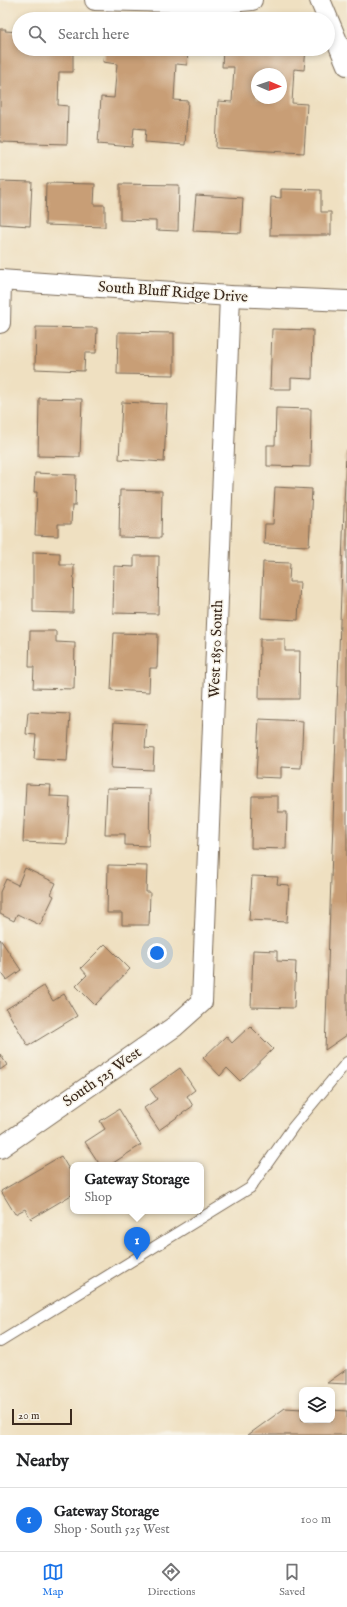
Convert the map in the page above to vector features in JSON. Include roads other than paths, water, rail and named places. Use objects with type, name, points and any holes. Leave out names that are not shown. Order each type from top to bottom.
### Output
[{"type":"street","points":[[95,0],[219,3],[252,0]]},
{"type":"street","points":[[320,0],[325,12]]},
{"type":"street","points":[[335,36],[347,64]]},
{"type":"street","points":[[0,323],[1,280]]},
{"type":"street","name":"South Bluff Ridge Drive","points":[[1,280],[230,296],[347,301]]},
{"type":"street","name":"West 1850 South","points":[[202,1002],[230,296]]},
{"type":"street","name":"South 525 West","points":[[0,1148],[174,1027],[202,1002]]},
{"type":"lane","points":[[0,1342],[250,1188],[293,1127],[347,1062]]},
{"type":"place","name":"Gateway Storage","points":[[137,1260]]}]
